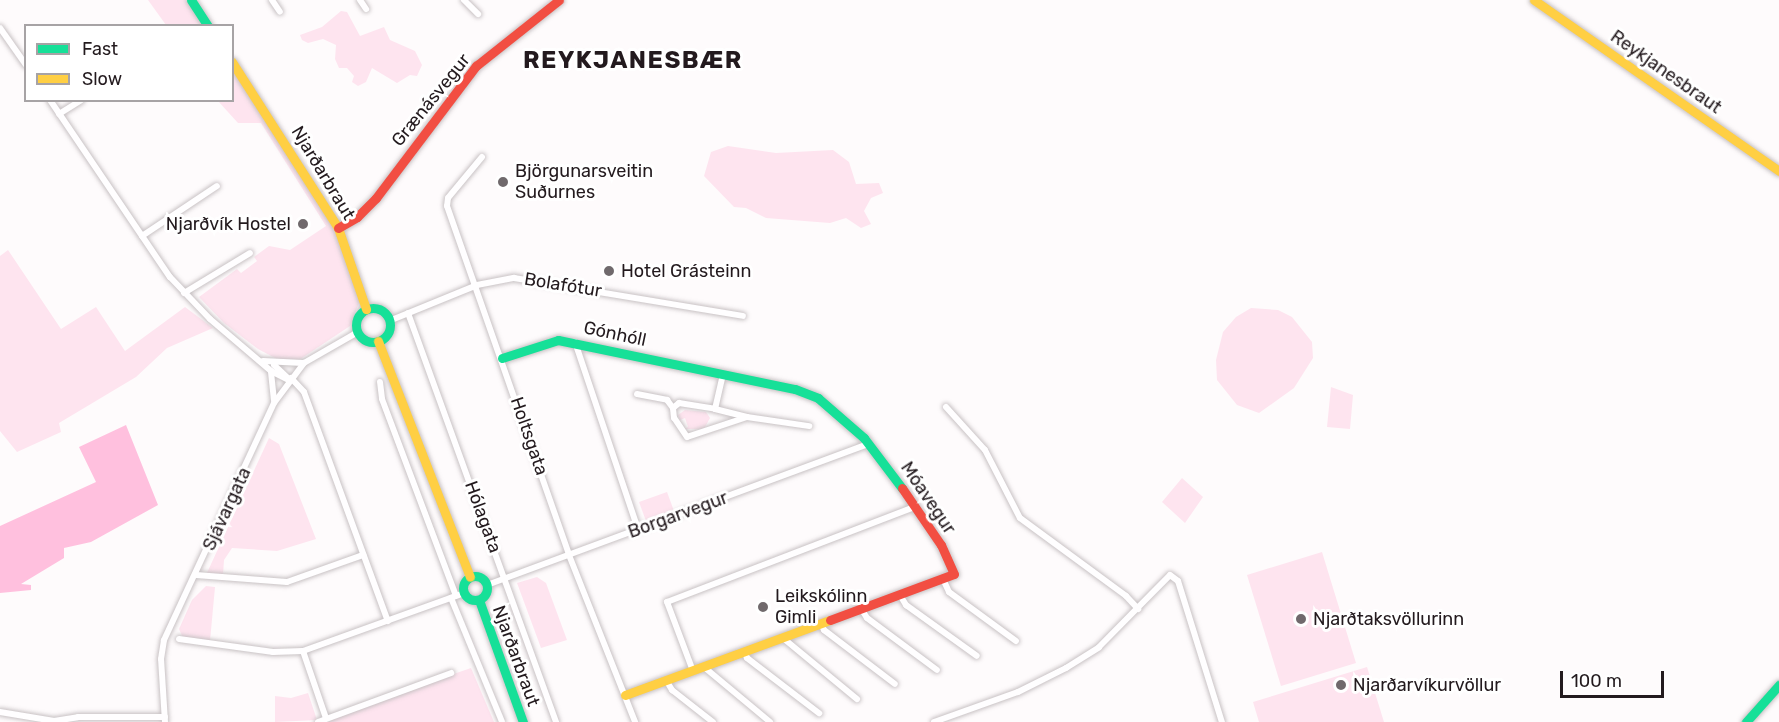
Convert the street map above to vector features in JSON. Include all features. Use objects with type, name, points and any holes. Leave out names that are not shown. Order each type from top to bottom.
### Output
[{"type":"main road","points":[[191,0],[207,24]]},
{"type":"main road","name":"Grænásvegur","points":[[338,228],[357,217],[376,198],[476,66],[559,0]]},
{"type":"main road","name":"Reykjanesbraut","points":[[1534,0],[1779,171]]},
{"type":"main road","name":"Njarðarbraut","points":[[234,65],[338,228],[366,309]]},
{"type":"main road","points":[[366,309],[380,310],[389,321],[386,335],[378,341],[364,339],[358,332],[356,322],[366,309]]},
{"type":"main road","name":"Gónhóll","points":[[502,358],[558,340],[795,389],[818,398],[868,444]]},
{"type":"main road","points":[[378,341],[470,577]]},
{"type":"main road","name":"Móavegur","points":[[868,444],[941,545],[954,574],[943,579]]},
{"type":"main road","points":[[478,576],[487,585],[485,596],[479,600],[457,595],[470,577],[478,576]]},
{"type":"main road","points":[[625,695],[943,579]]},
{"type":"main road","name":"Njarðarbraut","points":[[479,600],[523,722]]},
{"type":"main road","points":[[1746,722],[1779,685]]},
{"type":"street","points":[[272,0],[280,12]]},
{"type":"street","points":[[360,0],[366,9]]},
{"type":"street","points":[[464,0],[478,14]]},
{"type":"street","points":[[0,28],[24,62]]},
{"type":"street","points":[[51,102],[142,236],[184,293],[263,361],[290,379],[304,392],[388,621]]},
{"type":"street","points":[[59,114],[78,102]]},
{"type":"street","name":"Holtsgata","points":[[482,157],[447,201],[569,555],[635,722]]},
{"type":"street","points":[[142,236],[217,186]]},
{"type":"street","points":[[184,293],[250,253]]},
{"type":"street","name":"Bolafótur","points":[[389,321],[477,285],[506,278],[531,279],[743,316]]},
{"type":"street","name":"Hólagata","points":[[408,313],[556,722]]},
{"type":"street","name":"Sjávargata","points":[[165,719],[161,651],[274,403],[304,363],[358,332]]},
{"type":"street","points":[[574,342],[638,530]]},
{"type":"street","points":[[272,368],[304,363]]},
{"type":"street","points":[[272,368],[274,403]]},
{"type":"street","points":[[715,409],[723,375]]},
{"type":"street","points":[[380,382],[382,399],[457,595],[502,722]]},
{"type":"street","points":[[637,393],[667,400],[673,408],[681,431],[690,437],[747,417]]},
{"type":"street","points":[[673,408],[679,403],[747,417],[808,426]]},
{"type":"street","points":[[946,407],[986,450],[1020,518],[1126,596],[1138,609]]},
{"type":"street","name":"Borgarvegur","points":[[487,585],[868,444]]},
{"type":"street","points":[[693,671],[667,602],[915,507]]},
{"type":"street","points":[[196,575],[287,582],[363,555]]},
{"type":"street","points":[[934,722],[1018,692],[1066,668],[1099,647],[1138,609],[1165,577],[1175,576],[1222,722]]},
{"type":"street","points":[[943,579],[949,592],[1016,641]]},
{"type":"street","points":[[179,639],[273,652],[303,651],[457,595]]},
{"type":"street","points":[[900,595],[906,604],[977,656]]},
{"type":"street","points":[[862,609],[867,618],[937,670]]},
{"type":"street","points":[[821,624],[824,630],[895,684]]},
{"type":"street","points":[[783,638],[786,645],[857,699]]},
{"type":"street","points":[[303,651],[326,718]]},
{"type":"street","points":[[744,652],[755,665],[819,713]]},
{"type":"street","points":[[704,666],[770,722]]},
{"type":"street","points":[[318,722],[451,673]]},
{"type":"street","points":[[666,680],[672,690],[713,722]]},
{"type":"street","points":[[0,712],[54,721],[78,717],[165,719]]},
{"type":"shaded area","points":[[148,0],[186,0],[203,24],[165,24]]},
{"type":"shaded area","points":[[341,11],[347,12],[360,36],[384,27],[390,40],[415,51],[422,65],[417,76],[410,75],[397,83],[372,68],[366,82],[358,86],[352,82],[354,76],[347,68],[339,68],[335,59],[336,45],[323,39],[308,43],[302,40],[300,35],[322,27]]},
{"type":"shaded area","points":[[234,70],[334,227],[360,300],[350,326],[299,360],[277,359],[258,349],[224,323],[199,297],[237,269],[241,273],[257,261],[254,257],[269,246],[290,250],[326,226],[261,123],[238,123],[219,102],[234,102]]},
{"type":"shaded area","points":[[728,146],[776,153],[833,150],[849,162],[856,184],[879,183],[883,193],[871,198],[864,211],[871,224],[861,228],[846,218],[830,223],[766,218],[746,208],[734,207],[704,176],[711,152]]},
{"type":"shaded area","points":[[8,250],[61,329],[96,307],[125,351],[185,307],[213,328],[167,348],[136,377],[59,423],[61,432],[17,452],[0,431],[0,256]]},
{"type":"shaded area","points":[[1251,308],[1278,310],[1292,317],[1312,342],[1313,358],[1294,388],[1259,413],[1237,405],[1217,380],[1216,360],[1223,332],[1236,317]]},
{"type":"shaded area","points":[[1331,387],[1353,395],[1350,429],[1327,427]]},
{"type":"shaded area","points":[[685,410],[706,412],[710,418],[704,429],[684,429],[688,427],[685,418],[680,420],[678,415]]},
{"type":"shaded area","points":[[126,425],[158,505],[91,542],[64,548],[64,558],[21,584],[31,585],[31,590],[0,593],[0,526],[96,482],[79,447]]},
{"type":"shaded area","points":[[269,438],[279,444],[316,539],[277,551],[232,548],[224,560],[223,575],[206,575]]},
{"type":"shaded area","points":[[1182,478],[1203,497],[1185,523],[1162,502]]},
{"type":"shaded area","points":[[667,492],[674,511],[646,521],[639,502]]},
{"type":"shaded area","name":"Njarðtaksvöllurinn","points":[[1322,552],[1356,663],[1281,686],[1247,575]]},
{"type":"shaded area","points":[[537,577],[546,583],[567,640],[541,648],[517,583]]},
{"type":"shaded area","points":[[206,586],[215,587],[210,641],[183,638],[179,629],[192,600]]},
{"type":"shaded area","name":"Njarðarvíkurvöllur","points":[[1367,667],[1384,722],[1259,722],[1253,702]]},
{"type":"shaded area","points":[[471,668],[494,722],[330,722],[326,718]]},
{"type":"shaded area","points":[[308,693],[317,720],[275,722],[275,696],[291,698]]},
{"type":"traffic: fast","points":[[191,0],[207,24]]},
{"type":"traffic: fast","points":[[373,308],[385,313],[390,325],[385,337],[373,342],[361,337],[356,325],[361,313],[373,308]]},
{"type":"traffic: fast","points":[[502,358],[558,340],[795,389],[818,398],[864,438],[902,488]]},
{"type":"traffic: fast","points":[[475,576],[484,579],[487,588],[484,597],[475,600],[466,597],[463,588],[466,579],[475,576]]},
{"type":"traffic: fast","points":[[479,600],[523,722]]},
{"type":"traffic: fast","points":[[1746,722],[1779,685]]},
{"type":"traffic: slow","points":[[1534,0],[1779,171]]},
{"type":"traffic: slow","points":[[234,65],[338,228],[366,309]]},
{"type":"traffic: slow","points":[[378,341],[470,577]]},
{"type":"traffic: slow","points":[[625,695],[830,620]]},
{"type":"traffic: jam","points":[[338,228],[357,217],[376,198],[476,66],[559,0]]},
{"type":"traffic: jam","points":[[830,620],[954,574],[941,545],[902,488]]},
{"type":"place","name":"Björgunarsveitin Suðurnes","points":[[503,182]]},
{"type":"place","name":"Njarðvík Hostel","points":[[303,224]]},
{"type":"place","name":"Hotel Grásteinn","points":[[609,271]]},
{"type":"place","name":"Leikskólinn Gimli","points":[[763,607]]},
{"type":"place","name":"Njarðtaksvöllurinn","points":[[1301,619]]},
{"type":"place","name":"Njarðarvíkurvöllur","points":[[1341,685]]},
{"type":"district","name":"REYKJANESBÆR","points":[[633,61]]}]
